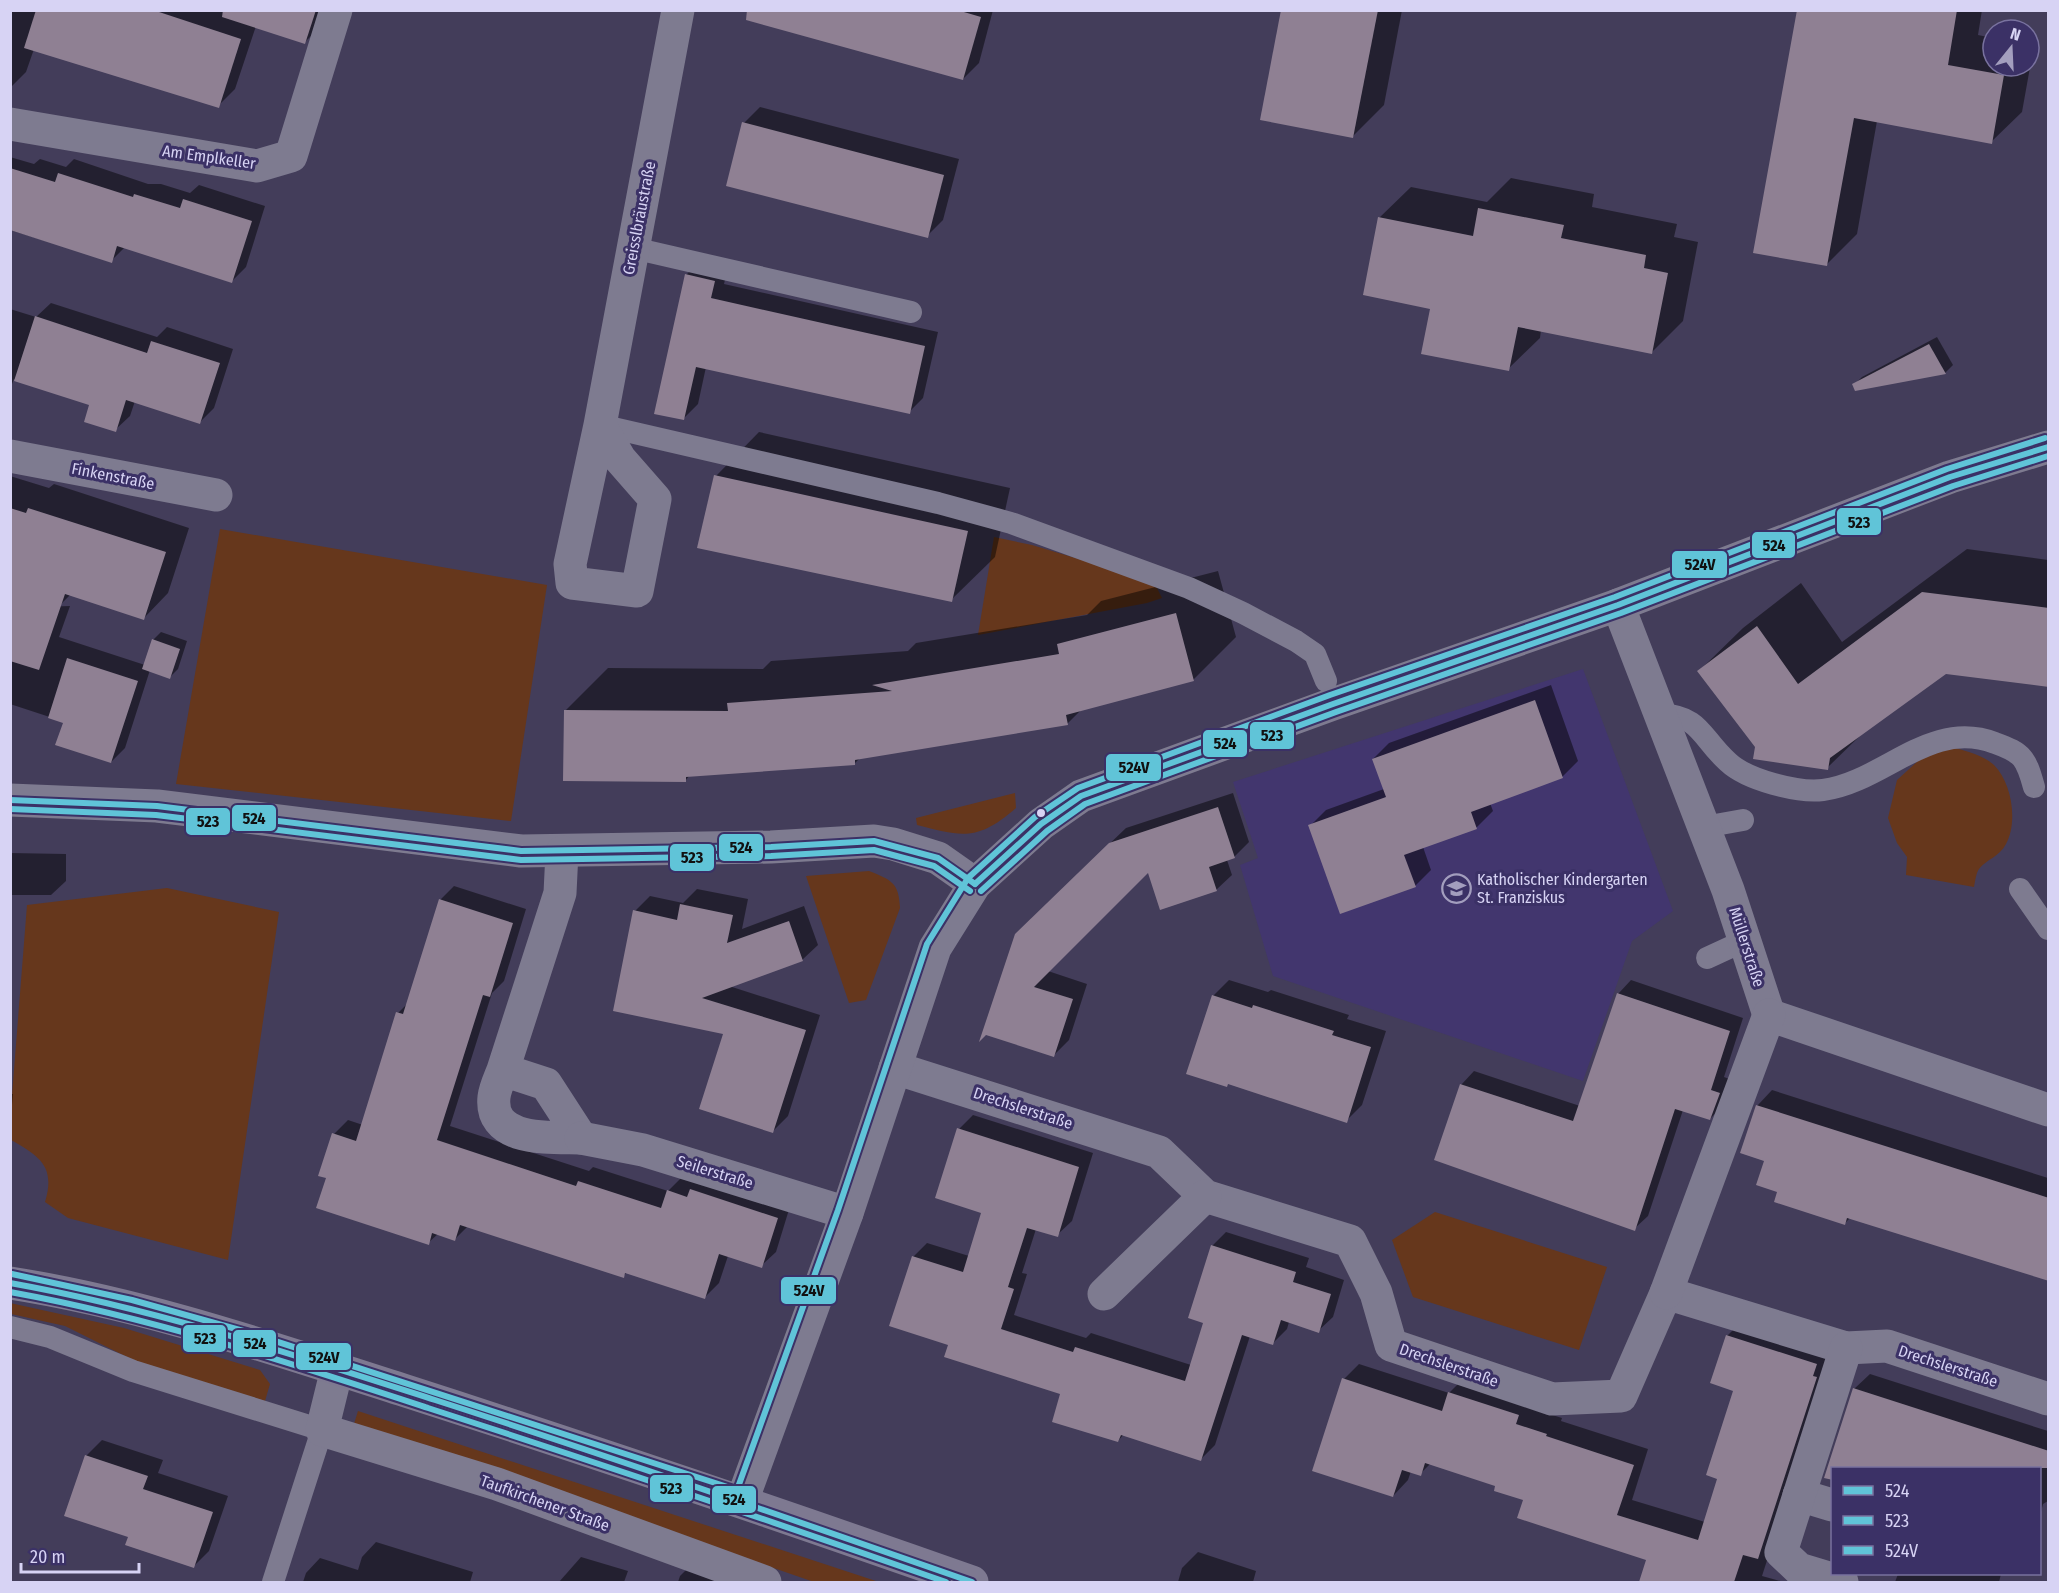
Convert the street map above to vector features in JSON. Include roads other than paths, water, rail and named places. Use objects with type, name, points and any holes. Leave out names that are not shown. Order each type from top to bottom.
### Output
[{"type":"main road","points":[[10,1283],[130,1309],[337,1369],[742,1501],[972,1582]]},
{"type":"street","name":"Am Emplkeller","points":[[10,124],[257,166],[291,156],[336,10]]},
{"type":"street","name":"Greisslbräustraße","points":[[600,425],[678,10]]},
{"type":"street","points":[[742,1501],[847,1213],[935,948],[975,884],[1041,824],[1081,796],[1333,704],[1618,605],[1950,477],[2049,447]]},
{"type":"street","name":"Finkenstraße","points":[[10,456],[216,495]]},
{"type":"street","name":"Müllerstraße","points":[[1618,605],[1746,940],[1769,1015]]},
{"type":"street","points":[[10,800],[157,806],[521,851],[771,847],[874,841],[893,844],[938,858],[975,884]]},
{"type":"street","name":"Seilerstraße","points":[[562,852],[560,894],[494,1098],[497,1114],[510,1130],[532,1136],[581,1138],[643,1150],[847,1213]]},
{"type":"street","points":[[1769,1015],[2049,1110]]},
{"type":"street","name":"Drechslerstraße","points":[[895,1068],[1159,1152],[1205,1196],[1350,1241],[1376,1293],[1391,1345],[1552,1399],[1621,1396],[1666,1293],[1769,1015]]},
{"type":"street","points":[[503,1070],[546,1084],[581,1138]]},
{"type":"street","points":[[1104,1294],[1205,1196]]},
{"type":"street","name":"Drechslerstraße","points":[[1666,1293],[1845,1348],[1887,1346],[2049,1399]]},
{"type":"street","points":[[1842,1582],[1799,1569],[1781,1552],[1845,1348]]},
{"type":"street","points":[[322,1430],[337,1369]]},
{"type":"street","name":"Taufkirchener Straße","points":[[322,1430],[497,1484],[765,1582]]},
{"type":"street","points":[[1799,1495],[1831,1504]]},
{"type":"lane","points":[[633,248],[911,312]]},
{"type":"lane","points":[[600,425],[938,503],[1011,523],[1189,588],[1243,613],[1296,641],[1315,654],[1326,681]]},
{"type":"lane","points":[[1661,714],[1690,720],[1730,765],[1791,789],[1823,790],[1858,780],[1935,741],[1961,735],[1990,741],[2015,750],[2027,761],[2034,787]]},
{"type":"lane","points":[[1704,827],[1743,820]]},
{"type":"lane","points":[[2020,889],[2049,929]]},
{"type":"lane","points":[[1707,958],[1746,940]]},
{"type":"lane","name":"Taufkirchener Straße","points":[[10,1327],[50,1336],[133,1371],[322,1430]]},
{"type":"lane","points":[[273,1582],[322,1430]]},
{"type":"place","name":"Katholischer Kindergarten St. Franziskus","points":[[1456,888]]}]
